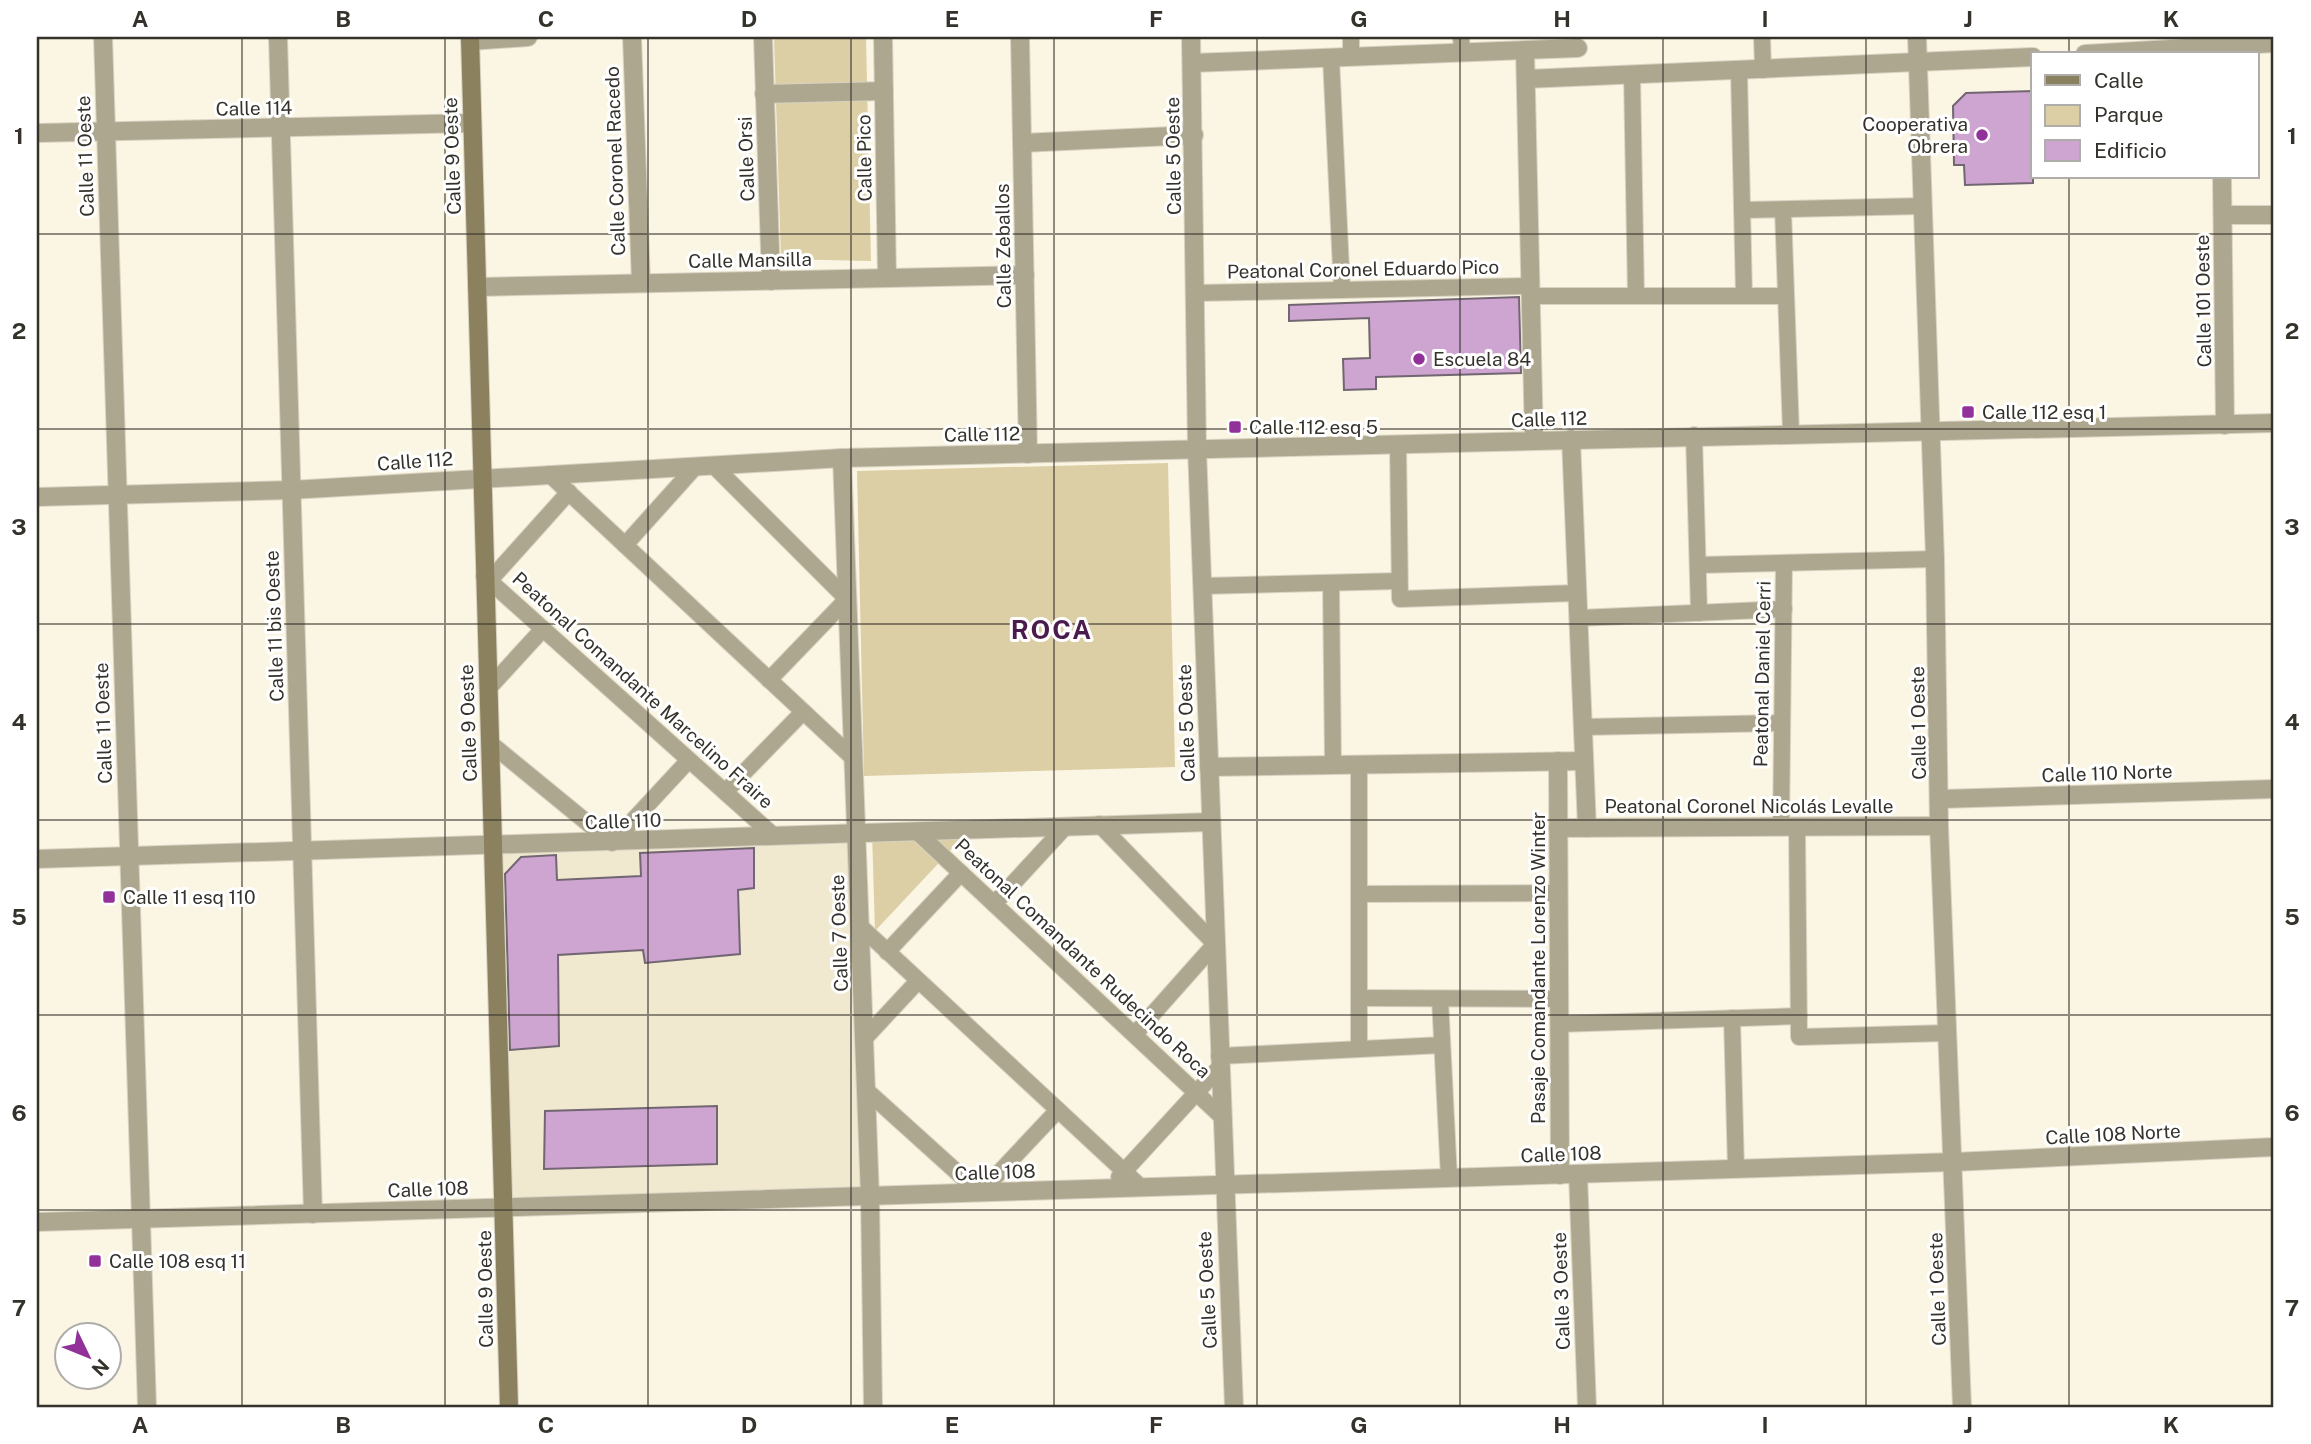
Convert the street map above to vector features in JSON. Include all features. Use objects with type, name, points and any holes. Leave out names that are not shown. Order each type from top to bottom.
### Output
[{"type":"main road","name":"Calle 9 Oeste","points":[[470,39],[509,1407]]},
{"type":"street","name":"Calle 11 Oeste","points":[[103,37],[147,1407]]},
{"type":"street","name":"Calle 11 bis Oeste","points":[[278,37],[313,1214]]},
{"type":"street","points":[[470,39],[528,37]]},
{"type":"street","name":"Calle Coronel Racedo","points":[[632,37],[640,283]]},
{"type":"street","name":"Calle Orsi","points":[[762,37],[771,281]]},
{"type":"street","name":"Calle Pico","points":[[883,37],[887,278]]},
{"type":"street","name":"Calle Zeballos","points":[[1020,37],[1027,454]]},
{"type":"street","name":"Calle 5 Oeste","points":[[1191,37],[1202,586],[1234,1407]]},
{"type":"street","points":[[1351,37],[1351,57]]},
{"type":"street","points":[[1762,37],[1763,70]]},
{"type":"street","name":"Calle 1 Oeste","points":[[1917,37],[1935,559],[1941,799],[1939,826],[1962,1407]]},
{"type":"street","points":[[1192,63],[1351,57],[1462,45],[1525,50],[1578,42],[1579,77]]},
{"type":"street","points":[[2118,52],[2274,43]]},
{"type":"street","points":[[1525,50],[1534,440]]},
{"type":"street","points":[[1526,79],[2031,57]]},
{"type":"street","points":[[1331,58],[1342,290]]},
{"type":"street","points":[[1739,71],[1744,296]]},
{"type":"street","points":[[1632,75],[1636,296]]},
{"type":"street","points":[[764,94],[884,91]]},
{"type":"street","name":"Calle 114","points":[[37,133],[472,123]]},
{"type":"street","points":[[1022,143],[1194,135]]},
{"type":"street","name":"Calle 101 Oeste","points":[[2222,178],[2225,425]]},
{"type":"street","points":[[1742,210],[1922,205]]},
{"type":"street","points":[[1783,209],[1791,433]]},
{"type":"street","points":[[2223,215],[2274,215]]},
{"type":"street","name":"Calle Mansilla","points":[[477,287],[1024,275]]},
{"type":"street","name":"Peatonal Coronel Eduardo Pico","points":[[1196,293],[1342,290],[1786,296]]},
{"type":"street","name":"Calle 112","points":[[37,497],[291,491],[842,458],[1694,435],[2274,423]]},
{"type":"street","points":[[1694,435],[1699,613]]},
{"type":"street","points":[[1571,439],[1587,828]]},
{"type":"street","points":[[1398,444],[1400,599],[1577,593]]},
{"type":"street","name":"Calle 7 Oeste","points":[[842,458],[870,1197],[873,1407]]},
{"type":"street","points":[[625,545],[705,466],[847,599],[769,680]]},
{"type":"street","points":[[549,474],[853,758]]},
{"type":"street","points":[[487,578],[569,492]]},
{"type":"street","points":[[1698,565],[1935,559]]},
{"type":"street","name":"Peatonal Daniel Cerri","points":[[1784,563],[1782,723],[1799,1037],[1947,1033]]},
{"type":"street","name":"Peatonal Comandante Marcelino Fraire","points":[[487,578],[774,836]]},
{"type":"street","points":[[1202,586],[1399,581]]},
{"type":"street","points":[[1331,583],[1333,765]]},
{"type":"street","points":[[1578,618],[1784,609]]},
{"type":"street","points":[[488,689],[543,629]]},
{"type":"street","points":[[725,792],[803,712]]},
{"type":"street","points":[[1583,727],[1782,723]]},
{"type":"street","points":[[490,743],[611,843],[689,760]]},
{"type":"street","name":"Pasaje Comandante Lorenzo Winter","points":[[1558,761],[1559,1024],[1569,1174]]},
{"type":"street","points":[[1209,767],[1584,761]]},
{"type":"street","points":[[1359,764],[1359,1049]]},
{"type":"street","name":"Calle 110 Norte","points":[[1941,799],[2274,789]]},
{"type":"street","name":"Calle 110","points":[[37,859],[1211,822]]},
{"type":"street","points":[[1099,824],[1215,944],[1135,1034]]},
{"type":"street","points":[[994,904],[1066,826]]},
{"type":"street","name":"Peatonal Coronel Nicolás Levalle","points":[[1559,828],[1939,826]]},
{"type":"street","name":"Peatonal Comandante Rudecindo Roca","points":[[916,831],[1221,1116]]},
{"type":"street","points":[[887,952],[961,873]]},
{"type":"street","points":[[1359,894],[1559,893]]},
{"type":"street","points":[[860,926],[1142,1188]]},
{"type":"street","points":[[864,1039],[918,981]]},
{"type":"street","points":[[1359,998],[1559,999]]},
{"type":"street","points":[[1440,999],[1449,1178]]},
{"type":"street","points":[[1559,1024],[1799,1016]]},
{"type":"street","points":[[1732,1018],[1737,1169]]},
{"type":"street","points":[[1109,1189],[1198,1092],[1219,1062],[1359,1049],[1442,1045]]},
{"type":"street","points":[[866,1090],[980,1193],[1058,1110]]},
{"type":"street","name":"Calle 108 Norte","points":[[1954,1162],[2274,1147]]},
{"type":"street","name":"Calle 108","points":[[37,1222],[1954,1162]]},
{"type":"street","name":"Calle 3 Oeste","points":[[1569,1174],[1587,1407]]},
{"type":"shaded area","points":[[856,833],[870,1197],[504,1208],[493,845]]},
{"type":"green space","points":[[774,37],[866,37],[871,261],[781,259]]},
{"type":"green space","points":[[1168,463],[1175,767],[864,776],[857,471]]},
{"type":"green space","points":[[872,832],[965,835],[875,931]]},
{"type":"building","name":"Cooperativa Obrera","points":[[2031,91],[2033,183],[1965,185],[1964,165],[1954,165],[1953,106],[1966,93]]},
{"type":"building","points":[[1519,297],[1521,373],[1376,377],[1376,389],[1344,390],[1343,359],[1370,358],[1369,318],[1289,321],[1289,305]]},
{"type":"building","points":[[754,848],[754,888],[738,890],[740,954],[645,963],[643,950],[558,955],[559,1046],[510,1050],[505,874],[521,857],[556,855],[557,880],[641,876],[640,853]]},
{"type":"building","points":[[717,1106],[717,1164],[544,1169],[545,1111]]},
{"type":"place","name":"Cooperativa Obrera","points":[[1982,135]]},
{"type":"place","name":"Escuela 84","points":[[1419,359]]},
{"type":"place","name":"Calle 112 esq 1","points":[[1968,412]]},
{"type":"place","name":"Calle 112 esq 5","points":[[1235,427]]},
{"type":"place","name":"Calle 11 esq 110","points":[[109,897]]},
{"type":"place","name":"Calle 108 esq 11","points":[[95,1261]]},
{"type":"district","name":"ROCA","points":[[1052,630]]}]
